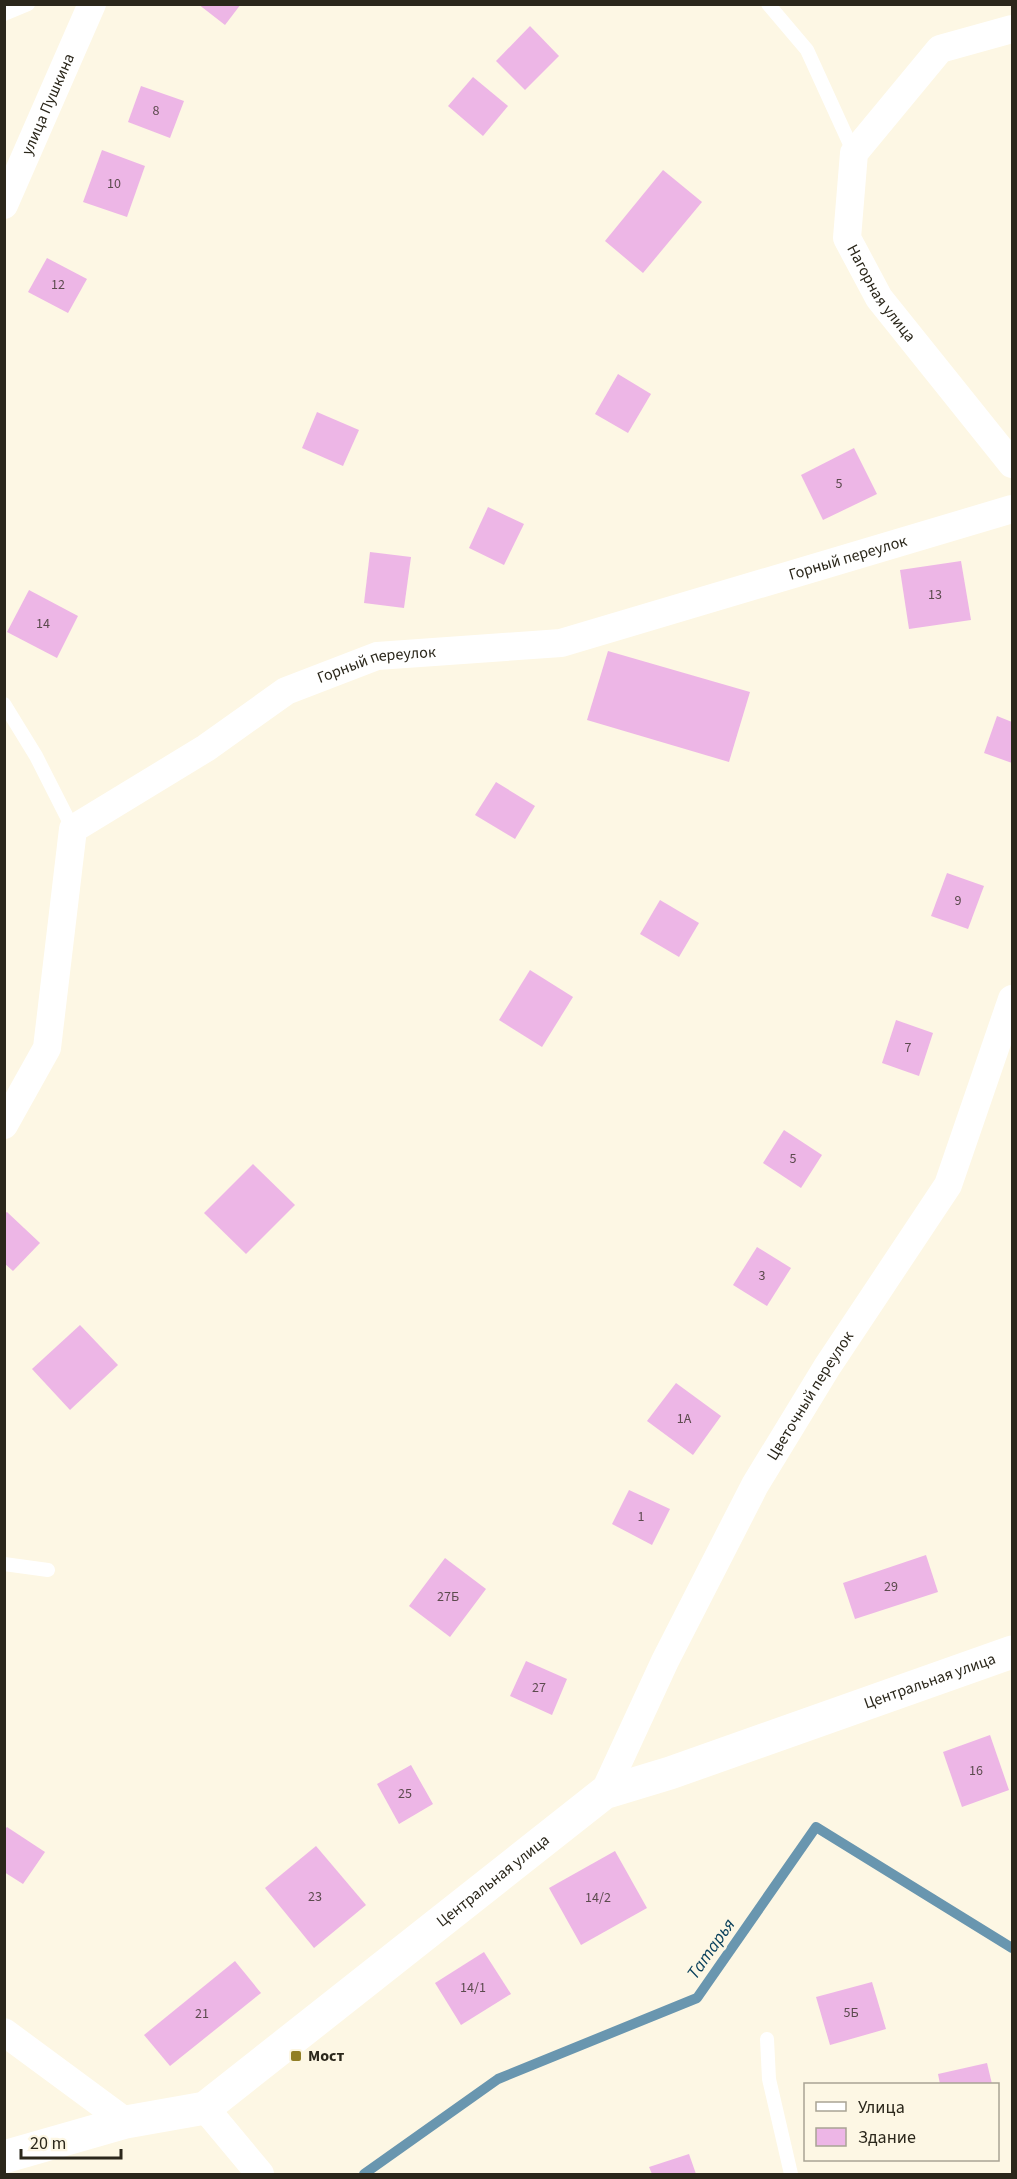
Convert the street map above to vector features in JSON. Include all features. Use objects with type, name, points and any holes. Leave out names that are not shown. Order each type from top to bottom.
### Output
[{"type":"street","name":"улица Пушкина","points":[[4,205],[92,4]]},
{"type":"street","points":[[854,153],[940,49],[1012,29]]},
{"type":"street","name":"Нагорная улица","points":[[854,153],[847,238],[879,298],[1012,464]]},
{"type":"street","name":"Горный переулок","points":[[73,829],[206,748],[286,691],[377,656],[561,642],[1012,509]]},
{"type":"street","points":[[4,1125],[47,1048],[73,829]]},
{"type":"street","name":"Цветочный переулок","points":[[604,1793],[664,1661],[755,1485],[827,1367],[948,1185],[1012,999]]},
{"type":"street","name":"Центральная улица","points":[[4,2157],[126,2122],[205,2108],[604,1793],[670,1773],[1012,1652]]},
{"type":"street","points":[[4,2032],[126,2122]]},
{"type":"street","points":[[205,2108],[260,2175]]},
{"type":"lane","points":[[4,14],[28,4]]},
{"type":"lane","points":[[768,4],[807,50],[854,153]]},
{"type":"lane","points":[[984,37],[1012,41]]},
{"type":"lane","points":[[4,704],[36,756],[73,829]]},
{"type":"lane","points":[[4,1564],[48,1570]]},
{"type":"lane","points":[[767,2039],[769,2079],[791,2175]]},
{"type":"building","points":[[198,4],[241,4],[225,25]]},
{"type":"building","points":[[530,26],[559,56],[525,90],[496,61]]},
{"type":"building","points":[[473,77],[508,106],[483,136],[448,106]]},
{"type":"building","points":[[141,86],[184,101],[170,138],[128,122]]},
{"type":"building","points":[[102,150],[145,166],[127,217],[83,202]]},
{"type":"building","points":[[663,170],[702,202],[643,273],[605,241]]},
{"type":"building","points":[[47,258],[87,279],[68,313],[28,292]]},
{"type":"building","points":[[618,374],[651,394],[628,433],[595,414]]},
{"type":"building","points":[[317,412],[359,430],[343,466],[302,448]]},
{"type":"building","points":[[854,448],[877,494],[823,520],[801,475]]},
{"type":"building","points":[[488,507],[524,524],[504,565],[469,548]]},
{"type":"building","points":[[370,552],[411,557],[404,608],[364,603]]},
{"type":"building","points":[[961,561],[971,620],[909,629],[900,570]]},
{"type":"building","points":[[29,590],[78,616],[57,658],[7,632]]},
{"type":"building","points":[[608,651],[750,692],[729,762],[587,720]]},
{"type":"building","points":[[997,716],[1012,722],[1012,763],[984,753]]},
{"type":"building","points":[[496,782],[535,806],[515,839],[475,815]]},
{"type":"building","points":[[947,873],[984,886],[968,929],[931,916]]},
{"type":"building","points":[[660,900],[699,923],[679,957],[640,934]]},
{"type":"building","points":[[530,970],[573,997],[542,1047],[499,1020]]},
{"type":"building","points":[[896,1020],[933,1033],[919,1076],[882,1063]]},
{"type":"building","points":[[784,1130],[822,1155],[801,1188],[763,1163]]},
{"type":"building","points":[[253,1164],[295,1205],[246,1254],[204,1213]]},
{"type":"building","points":[[7,1212],[40,1243],[13,1271],[4,1263],[4,1214]]},
{"type":"building","points":[[757,1247],[791,1268],[767,1306],[733,1285]]},
{"type":"building","points":[[80,1325],[118,1365],[70,1410],[32,1369]]},
{"type":"building","points":[[676,1383],[721,1416],[693,1455],[647,1421]]},
{"type":"building","points":[[629,1490],[670,1509],[652,1545],[612,1524]]},
{"type":"building","points":[[926,1555],[938,1592],[855,1619],[843,1583]]},
{"type":"building","points":[[445,1558],[486,1589],[450,1637],[409,1606]]},
{"type":"building","points":[[526,1661],[567,1679],[552,1715],[510,1696]]},
{"type":"building","points":[[990,1735],[1009,1790],[962,1807],[943,1752]]},
{"type":"building","points":[[411,1765],[433,1804],[399,1824],[377,1784]]},
{"type":"building","points":[[7,1827],[45,1852],[23,1884],[4,1872],[4,1830]]},
{"type":"building","points":[[316,1846],[366,1905],[314,1948],[265,1888]]},
{"type":"building","points":[[615,1851],[647,1908],[581,1945],[549,1888]]},
{"type":"building","points":[[484,1952],[511,1994],[461,2025],[435,1983]]},
{"type":"building","points":[[235,1961],[261,1993],[170,2066],[144,2035]]},
{"type":"building","points":[[872,1982],[886,2029],[830,2045],[816,1997]]},
{"type":"building","points":[[987,2063],[992,2083],[940,2083],[938,2074]]},
{"type":"building","points":[[689,2154],[696,2174],[652,2174],[649,2167]]},
{"type":"waterway","name":"Татарья","points":[[364,2174],[498,2079],[697,1998],[816,1827],[1012,1948]]},
{"type":"place","name":"Мост","points":[[296,2056]]}]
